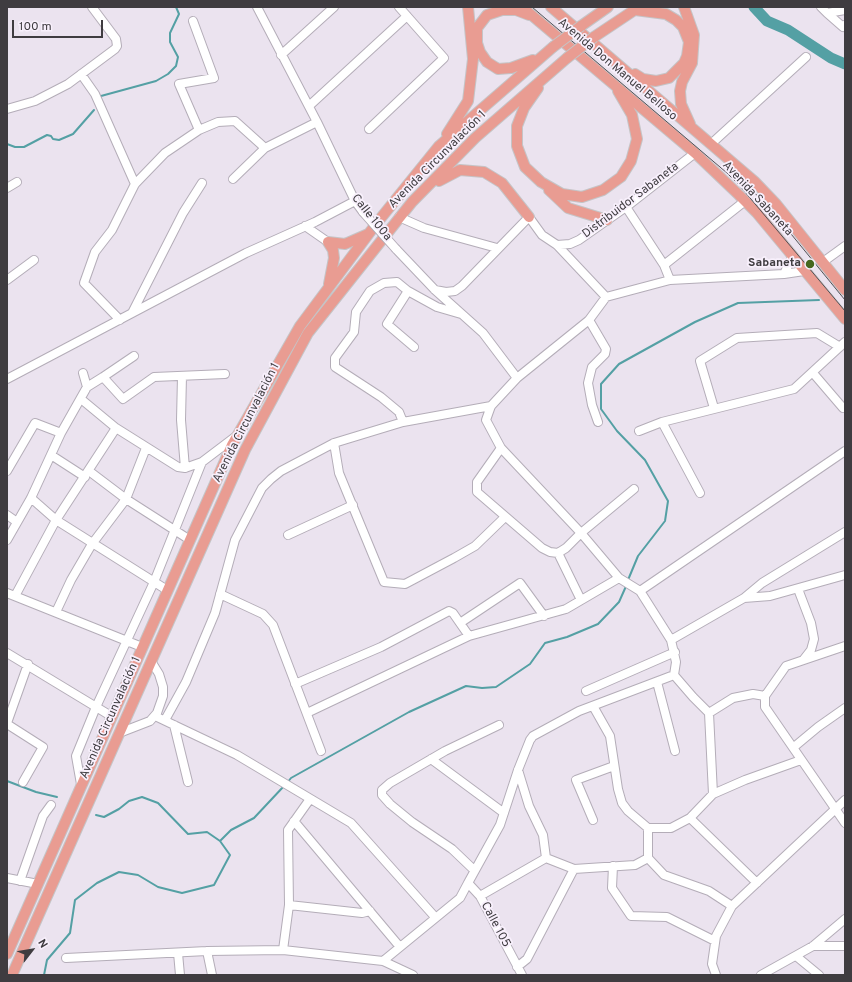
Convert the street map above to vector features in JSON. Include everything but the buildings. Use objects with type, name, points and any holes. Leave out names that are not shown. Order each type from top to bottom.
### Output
[{"type":"main road","points":[[439,146],[468,101],[473,59],[468,7]]},
{"type":"main road","name":"Avenida Don Manuel Belloso","points":[[522,7],[695,153]]},
{"type":"main road","points":[[584,24],[592,7]]},
{"type":"main road","name":"Avenida Circunvalación 1","points":[[7,954],[167,590],[238,435],[300,326],[369,233],[439,146],[539,58],[608,7]]},
{"type":"main road","points":[[684,7],[692,26],[695,44],[692,63],[682,82],[680,104],[693,129]]},
{"type":"main road","name":"Avenida Don Manuel Belloso","points":[[552,8],[693,129]]},
{"type":"main road","points":[[617,63],[643,79],[656,81],[669,78],[678,70],[687,56],[688,35],[676,20],[666,14],[637,8]]},
{"type":"main road","name":"Avenida Circunvalación 1","points":[[12,975],[245,450],[308,333],[412,202],[475,138],[551,70],[594,37],[637,8]]},
{"type":"main road","points":[[534,16],[516,10],[502,10],[487,15],[477,28],[478,43],[480,52],[487,62],[498,69],[511,68],[539,58]]},
{"type":"main road","points":[[551,70],[524,108],[517,126],[517,146],[525,167],[558,200],[568,208],[607,220]]},
{"type":"main road","points":[[541,182],[562,194],[582,197],[603,190],[621,177],[631,161],[637,139],[632,115],[614,85]]},
{"type":"main road","name":"Avenida Sabaneta","points":[[693,129],[754,182],[776,204],[845,290]]},
{"type":"main road","name":"Avenida Sabaneta","points":[[695,153],[745,201],[845,319]]},
{"type":"main road","points":[[412,202],[446,176],[460,170],[484,172],[502,183],[529,217]]},
{"type":"main road","points":[[328,242],[345,244],[369,233]]},
{"type":"main road","points":[[328,242],[333,250],[334,258],[328,289]]},
{"type":"street","points":[[7,109],[34,101],[68,84],[115,49],[117,46],[114,36],[92,7]]},
{"type":"street","name":"Calle 100a","points":[[257,7],[309,106],[354,201],[435,290],[483,333],[517,378]]},
{"type":"street","points":[[281,55],[334,7]]},
{"type":"street","points":[[369,129],[444,58],[399,7]]},
{"type":"street","points":[[824,10],[845,10]]},
{"type":"street","points":[[824,10],[843,27],[845,25]]},
{"type":"street","points":[[309,106],[407,16]]},
{"type":"street","points":[[193,21],[214,78],[179,84],[199,130]]},
{"type":"street","points":[[711,144],[806,57]]},
{"type":"street","points":[[81,74],[95,94],[135,184]]},
{"type":"street","points":[[120,320],[84,283],[94,252],[112,230],[135,184],[165,153],[199,130],[218,122],[235,121],[265,148]]},
{"type":"street","points":[[233,179],[265,148],[317,122]]},
{"type":"street","name":"Distribuidor Sabaneta","points":[[557,245],[570,244],[579,240],[626,207],[695,153]]},
{"type":"street","points":[[7,188],[17,182]]},
{"type":"street","points":[[132,313],[183,213],[202,183]]},
{"type":"street","points":[[7,379],[246,253],[305,226],[354,201]]},
{"type":"street","points":[[664,265],[745,201]]},
{"type":"street","points":[[626,207],[664,265],[670,280]]},
{"type":"street","points":[[400,217],[424,228],[497,248]]},
{"type":"street","points":[[435,290],[446,292],[455,291],[462,286],[497,248],[529,217],[542,235],[557,245],[606,297]]},
{"type":"street","points":[[305,226],[328,242]]},
{"type":"street","points":[[823,262],[845,246]]},
{"type":"street","points":[[784,274],[792,257]]},
{"type":"street","points":[[7,280],[34,260]]},
{"type":"street","points":[[713,794],[710,713],[683,687],[674,675],[676,662],[675,652],[670,640],[636,590],[621,579],[581,533],[501,448],[486,420],[491,406],[517,378],[589,320],[606,297],[670,280],[784,274],[804,271]]},
{"type":"street","points":[[403,422],[399,412],[381,397],[335,367],[336,358],[354,332],[356,312],[370,291],[384,282],[397,282],[408,291],[437,307],[464,315]]},
{"type":"street","points":[[408,291],[387,324],[414,348]]},
{"type":"street","points":[[589,320],[606,349],[605,354],[592,367],[588,383],[592,405],[598,422]]},
{"type":"street","points":[[639,431],[662,422],[794,389],[842,345],[817,333],[737,338],[700,361],[714,408]]},
{"type":"street","points":[[7,540],[31,498],[61,434],[87,387],[134,356]]},
{"type":"street","points":[[83,373],[87,387]]},
{"type":"street","points":[[813,373],[843,408]]},
{"type":"street","points":[[103,377],[124,398],[154,377],[225,374]]},
{"type":"street","points":[[182,376],[181,420],[185,468]]},
{"type":"street","points":[[81,399],[116,428],[178,467],[185,468],[202,462],[238,435]]},
{"type":"street","points":[[165,720],[186,682],[215,613],[235,540],[262,488],[281,471],[334,443],[403,422],[491,406]]},
{"type":"street","points":[[7,471],[35,422],[61,434]]},
{"type":"street","points":[[662,422],[700,493]]},
{"type":"street","points":[[116,428],[56,520],[11,594],[142,647]]},
{"type":"street","points":[[334,443],[339,473],[384,582],[405,584],[475,546],[505,517]]},
{"type":"street","points":[[56,612],[70,580],[92,544],[126,499],[146,448]]},
{"type":"street","points":[[501,448],[477,482],[476,489],[505,517],[542,548],[550,552],[558,553],[566,548],[581,533],[634,489]]},
{"type":"street","points":[[636,590],[845,451]]},
{"type":"street","points":[[51,455],[87,474],[190,540]]},
{"type":"street","points":[[81,784],[76,756],[126,640],[154,582],[202,462]]},
{"type":"street","points":[[31,498],[56,520],[167,590]]},
{"type":"street","points":[[288,535],[353,505]]},
{"type":"street","points":[[7,515],[17,522]]},
{"type":"street","points":[[670,640],[744,598],[762,583],[845,532]]},
{"type":"street","points":[[558,553],[581,600]]},
{"type":"street","points":[[744,598],[770,596],[798,590],[845,575]]},
{"type":"street","points":[[306,713],[469,636],[566,609],[621,579]]},
{"type":"street","points":[[460,623],[520,584],[544,616]]},
{"type":"street","points":[[798,590],[814,639],[811,650],[804,659]]},
{"type":"street","points":[[220,594],[263,614],[270,620],[321,751]]},
{"type":"street","points":[[295,684],[381,647],[449,611],[453,613],[469,636]]},
{"type":"street","points":[[845,646],[786,666],[765,696],[765,708],[794,747],[801,760],[836,808],[845,823]]},
{"type":"street","points":[[586,691],[675,652]]},
{"type":"street","points":[[7,653],[28,664],[111,716]]},
{"type":"street","points":[[119,733],[150,721],[155,716],[160,705],[164,687],[159,674],[151,661]]},
{"type":"street","points":[[23,782],[43,747],[7,724],[28,664]]},
{"type":"street","points":[[383,961],[460,898],[500,825],[518,770],[533,736],[580,711],[674,675]]},
{"type":"street","points":[[657,682],[675,751]]},
{"type":"street","points":[[710,713],[733,698],[753,694],[765,696]]},
{"type":"street","points":[[593,706],[610,736],[619,793],[625,808],[648,828],[671,828],[690,818],[713,794],[745,780],[801,760]]},
{"type":"street","points":[[794,747],[818,727],[845,708]]},
{"type":"street","points":[[155,716],[237,755],[356,828],[435,917]]},
{"type":"street","points":[[174,725],[188,782]]},
{"type":"street","points":[[499,725],[431,759],[504,813]]},
{"type":"street","name":"Calle 105","points":[[431,759],[385,785],[382,790],[382,795],[412,822],[452,848],[471,877],[522,975]]},
{"type":"street","points":[[593,820],[576,780],[614,766]]},
{"type":"street","points":[[518,770],[529,806],[543,836],[546,858]]},
{"type":"street","points":[[284,950],[289,905],[288,830],[310,799]]},
{"type":"street","points":[[716,975],[712,964],[716,936],[732,906],[845,800]]},
{"type":"street","points":[[20,881],[43,816],[51,805]]},
{"type":"street","points":[[690,818],[756,883]]},
{"type":"street","points":[[294,821],[400,947]]},
{"type":"street","points":[[648,828],[648,858],[664,875],[709,891],[732,906]]},
{"type":"street","points":[[546,858],[574,869],[635,865],[648,858]]},
{"type":"street","points":[[480,896],[546,858]]},
{"type":"street","points":[[613,866],[612,888],[631,916],[666,917],[715,941]]},
{"type":"street","points":[[517,967],[527,959],[574,869]]},
{"type":"street","points":[[7,878],[38,884]]},
{"type":"street","points":[[289,905],[362,914],[370,911]]},
{"type":"street","points":[[761,975],[813,946],[845,919]]},
{"type":"street","points":[[813,946],[845,946]]},
{"type":"street","points":[[66,958],[208,951],[284,950],[383,961],[413,975]]},
{"type":"street","points":[[208,951],[212,975]]},
{"type":"street","points":[[178,953],[180,975]]},
{"type":"street","points":[[796,956],[819,975]]},
{"type":"waterway","points":[[101,96],[156,81],[168,74],[176,66],[178,57],[170,42],[170,33],[179,14],[176,7]]},
{"type":"waterway","points":[[754,7],[767,21],[788,30],[831,58],[845,64]]},
{"type":"waterway","points":[[7,144],[15,147],[24,147],[47,135],[51,136],[53,139],[59,140],[73,134],[94,110]]},
{"type":"waterway","points":[[628,580],[638,556],[665,521],[668,501],[645,460],[617,431],[601,409],[601,384],[619,364],[695,322],[738,303],[819,300]]},
{"type":"waterway","points":[[287,783],[291,778],[409,712],[466,686],[482,688],[496,687],[530,664],[545,643],[567,637],[598,624],[619,602],[627,584]]},
{"type":"waterway","points":[[7,781],[36,792],[57,797]]},
{"type":"waterway","points":[[44,975],[47,960],[70,933],[75,900],[97,883],[119,872],[138,875],[158,887],[182,893],[214,885],[230,855],[220,841],[231,830],[254,818],[284,786]]},
{"type":"waterway","points":[[96,815],[104,817],[119,809],[129,801],[142,797],[158,803],[188,834],[207,832],[220,841]]},
{"type":"tram line","points":[[532,7],[727,173],[740,186],[845,311]]},
{"type":"tram line","points":[[729,168],[769,207],[845,300]]},
{"type":"place","name":"Sabaneta","points":[[810,264]]}]
